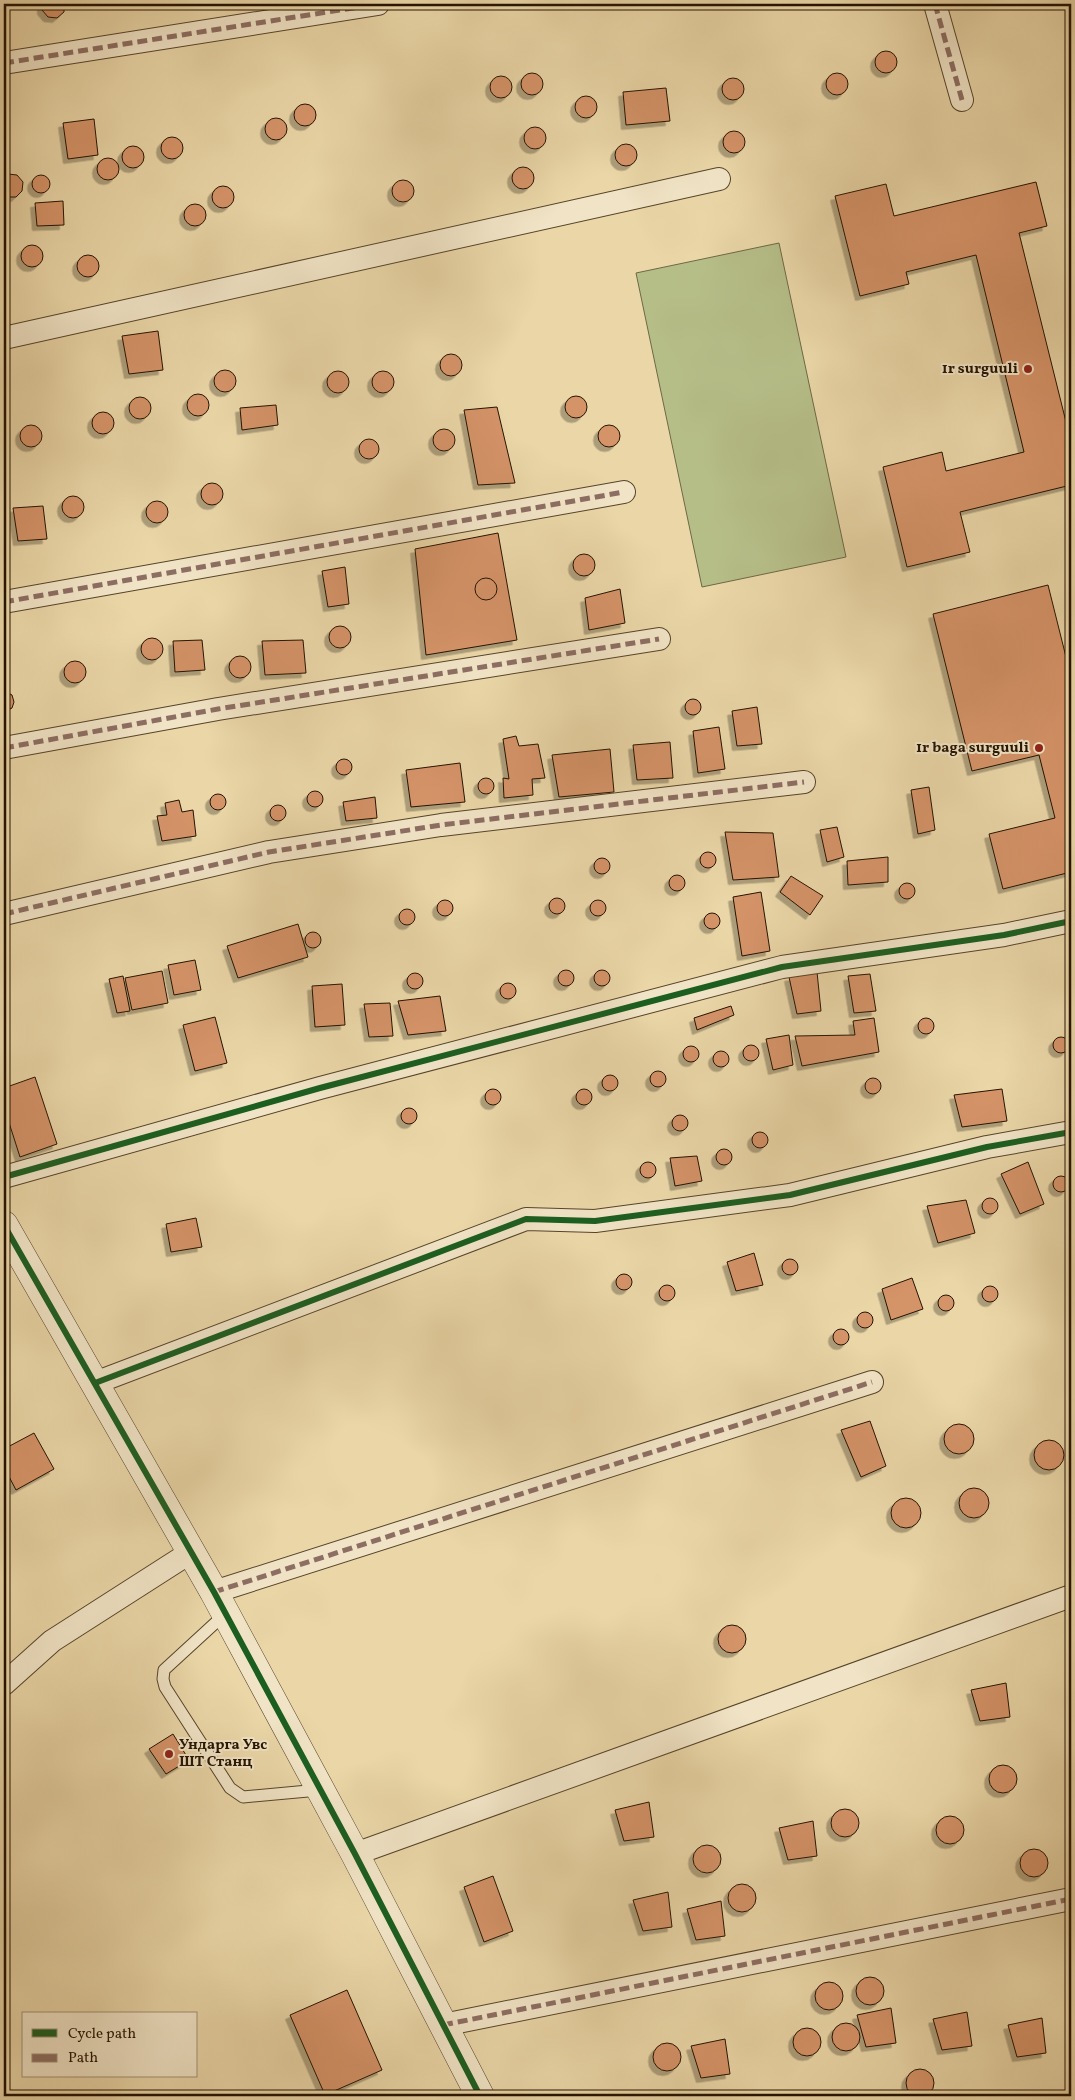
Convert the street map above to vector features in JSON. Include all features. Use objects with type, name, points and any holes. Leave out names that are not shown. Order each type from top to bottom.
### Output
[{"type":"street","points":[[4,63],[378,4]]},
{"type":"street","points":[[935,4],[962,100]]},
{"type":"street","points":[[4,338],[720,179]]},
{"type":"street","points":[[4,602],[624,492]]},
{"type":"street","points":[[4,748],[218,709],[659,638]]},
{"type":"street","points":[[4,914],[269,852],[441,825],[804,782]]},
{"type":"street","points":[[4,1177],[320,1088],[782,967],[1004,935],[1071,921]]},
{"type":"street","points":[[95,1383],[526,1219],[595,1221],[790,1195],[986,1147],[1071,1132]]},
{"type":"street","points":[[4,1225],[220,1603],[355,1854],[480,2096]]},
{"type":"street","points":[[220,1603],[872,1382]]},
{"type":"street","points":[[4,1684],[52,1641],[191,1552]]},
{"type":"street","points":[[355,1854],[1071,1596]]},
{"type":"street","points":[[443,2024],[1071,1899]]},
{"type":"lane","points":[[220,1603],[164,1670],[163,1679],[165,1687],[230,1788],[237,1794],[242,1797],[321,1790]]},
{"type":"green space","points":[[779,243],[846,557],[702,587],[636,273]]},
{"type":"building","points":[[42,4],[64,4],[64,12],[57,18],[48,17],[42,10]]},
{"type":"building","points":[[882,51],[890,51],[897,58],[897,66],[890,73],[882,73],[875,66],[875,58]]},
{"type":"building","points":[[528,73],[536,73],[543,80],[543,88],[536,95],[528,95],[521,88],[521,80]]},
{"type":"building","points":[[833,73],[841,73],[848,80],[848,88],[841,95],[833,95],[826,88],[826,80]]},
{"type":"building","points":[[497,76],[505,76],[512,83],[512,91],[505,98],[497,98],[490,91],[490,83]]},
{"type":"building","points":[[729,78],[737,78],[744,85],[744,93],[737,100],[729,100],[722,93],[722,85]]},
{"type":"building","points":[[666,88],[670,121],[626,125],[623,92]]},
{"type":"building","points":[[582,96],[590,96],[597,103],[597,111],[590,118],[582,118],[575,111],[575,103]]},
{"type":"building","points":[[301,104],[309,104],[316,111],[316,119],[309,126],[301,126],[294,119],[294,111]]},
{"type":"building","points":[[272,118],[280,118],[287,125],[287,133],[280,140],[272,140],[265,133],[265,125]]},
{"type":"building","points":[[94,119],[98,155],[68,159],[63,123]]},
{"type":"building","points":[[531,127],[539,127],[546,134],[546,142],[539,149],[531,149],[524,142],[524,134]]},
{"type":"building","points":[[730,131],[738,131],[745,138],[745,146],[738,153],[730,153],[723,146],[723,138]]},
{"type":"building","points":[[168,137],[176,137],[183,144],[183,152],[176,159],[168,159],[161,152],[161,144]]},
{"type":"building","points":[[622,144],[630,144],[637,151],[637,159],[630,166],[622,166],[615,159],[615,151]]},
{"type":"building","points":[[129,146],[137,146],[144,153],[144,161],[137,168],[129,168],[122,161],[122,153]]},
{"type":"building","points":[[104,158],[112,158],[119,165],[119,173],[112,180],[104,180],[97,173],[97,165]]},
{"type":"building","points":[[519,167],[527,167],[534,174],[534,182],[527,189],[519,189],[512,182],[512,174]]},
{"type":"building","points":[[8,174],[17,175],[23,182],[22,191],[16,197],[6,197],[4,194],[4,178]]},
{"type":"building","points":[[41,175],[48,177],[50,184],[48,191],[41,193],[34,191],[32,184],[34,177]]},
{"type":"building","points":[[399,180],[407,180],[414,187],[414,195],[407,202],[399,202],[392,195],[392,187]]},
{"type":"building","name":"1r surguuli","points":[[1036,182],[1047,226],[1019,233],[1071,442],[1071,485],[960,512],[970,552],[907,567],[883,467],[942,452],[946,471],[1024,452],[976,255],[906,272],[909,284],[860,296],[835,196],[886,184],[894,216]]},
{"type":"building","points":[[219,186],[227,186],[234,193],[234,201],[227,208],[219,208],[212,201],[212,193]]},
{"type":"building","points":[[63,201],[64,225],[37,226],[35,203]]},
{"type":"building","points":[[191,204],[199,204],[206,211],[206,219],[199,226],[191,226],[184,219],[184,211]]},
{"type":"building","points":[[28,245],[36,245],[43,252],[43,260],[36,267],[28,267],[21,260],[21,252]]},
{"type":"building","points":[[84,255],[92,255],[99,262],[99,270],[92,277],[84,277],[77,270],[77,262]]},
{"type":"building","points":[[158,331],[163,370],[129,374],[122,336]]},
{"type":"building","points":[[447,354],[455,354],[462,361],[462,369],[455,376],[447,376],[440,369],[440,361]]},
{"type":"building","points":[[225,370],[235,377],[236,381],[229,391],[225,392],[215,385],[214,381],[221,371]]},
{"type":"building","points":[[338,371],[348,378],[349,382],[342,392],[338,393],[328,386],[327,382],[334,372]]},
{"type":"building","points":[[383,371],[393,378],[394,382],[387,392],[383,393],[373,386],[372,382],[379,372]]},
{"type":"building","points":[[198,394],[208,401],[209,405],[202,415],[198,416],[188,409],[187,405],[194,395]]},
{"type":"building","points":[[576,396],[586,403],[587,407],[580,417],[576,418],[566,411],[565,407],[572,397]]},
{"type":"building","points":[[140,397],[150,404],[151,408],[144,418],[140,419],[130,412],[129,408],[136,398]]},
{"type":"building","points":[[276,405],[278,425],[242,430],[240,408]]},
{"type":"building","points":[[497,407],[515,483],[478,485],[464,410]]},
{"type":"building","points":[[103,412],[113,419],[114,423],[107,433],[103,434],[93,427],[92,423],[99,413]]},
{"type":"building","points":[[31,425],[41,432],[42,436],[35,446],[31,447],[21,440],[20,436],[27,426]]},
{"type":"building","points":[[609,425],[619,432],[620,436],[613,446],[609,447],[599,440],[598,436],[605,426]]},
{"type":"building","points":[[444,429],[452,432],[455,440],[452,448],[444,451],[436,448],[433,440],[436,432]]},
{"type":"building","points":[[369,439],[376,442],[379,449],[376,456],[369,459],[362,456],[359,449],[362,442]]},
{"type":"building","points":[[212,483],[222,490],[223,494],[216,504],[212,505],[202,498],[201,494],[208,484]]},
{"type":"building","points":[[73,496],[83,503],[84,507],[77,517],[73,518],[63,511],[62,507],[69,497]]},
{"type":"building","points":[[157,501],[167,508],[168,512],[161,522],[157,523],[147,516],[146,512],[153,502]]},
{"type":"building","points":[[43,506],[47,539],[18,541],[13,508]]},
{"type":"building","points":[[498,533],[517,640],[426,655],[415,549]]},
{"type":"building","points":[[584,554],[592,557],[595,565],[592,573],[584,576],[576,573],[573,565],[576,557]]},
{"type":"building","points":[[345,567],[349,604],[328,607],[322,571]]},
{"type":"building","points":[[486,578],[496,585],[497,589],[490,599],[486,600],[476,593],[475,589],[482,579]]},
{"type":"building","points":[[1048,585],[1071,677],[1071,872],[1003,889],[989,834],[1055,818],[1039,755],[972,771],[933,614]]},
{"type":"building","points":[[620,589],[625,623],[589,630],[585,598]]},
{"type":"building","points":[[340,626],[350,633],[351,637],[344,647],[340,648],[330,641],[329,637],[336,627]]},
{"type":"building","points":[[152,638],[162,645],[163,649],[156,659],[152,660],[142,653],[141,649],[148,639]]},
{"type":"building","points":[[202,640],[205,670],[175,672],[173,641]]},
{"type":"building","points":[[303,640],[306,673],[265,675],[262,641]]},
{"type":"building","points":[[240,656],[248,659],[251,667],[248,675],[240,678],[232,675],[229,667],[232,659]]},
{"type":"building","points":[[75,661],[85,668],[86,672],[79,682],[75,683],[65,676],[64,672],[71,662]]},
{"type":"building","points":[[4,691],[12,695],[14,702],[12,708],[4,712]]},
{"type":"building","points":[[693,699],[699,701],[701,707],[699,713],[693,715],[687,713],[685,707],[687,701]]},
{"type":"building","points":[[757,707],[762,744],[737,746],[732,711]]},
{"type":"building","points":[[719,727],[725,769],[698,773],[693,731]]},
{"type":"building","points":[[516,736],[519,746],[538,744],[545,778],[532,779],[533,795],[504,798],[503,778],[509,779],[503,739]]},
{"type":"building","points":[[670,742],[673,778],[637,780],[633,745]]},
{"type":"building","points":[[610,749],[614,792],[559,797],[552,755]]},
{"type":"building","points":[[344,759],[350,761],[352,767],[350,773],[344,775],[338,773],[336,767],[338,761]]},
{"type":"building","points":[[460,763],[465,802],[411,807],[406,770]]},
{"type":"building","points":[[486,778],[492,780],[494,786],[492,792],[486,794],[480,792],[478,786],[480,780]]},
{"type":"building","points":[[929,787],[935,830],[918,834],[911,790]]},
{"type":"building","points":[[315,791],[321,793],[323,799],[321,805],[315,807],[309,805],[307,799],[309,793]]},
{"type":"building","points":[[218,794],[224,796],[226,802],[224,808],[218,810],[212,808],[210,802],[212,796]]},
{"type":"building","points":[[375,797],[377,818],[346,821],[343,802]]},
{"type":"building","points":[[179,800],[182,812],[193,810],[196,836],[162,841],[157,816],[167,815],[165,803]]},
{"type":"building","points":[[278,805],[284,807],[286,813],[284,819],[278,821],[272,819],[270,813],[272,807]]},
{"type":"building","points":[[837,827],[844,857],[827,862],[820,830]]},
{"type":"building","points":[[725,832],[773,833],[779,877],[733,880]]},
{"type":"building","points":[[708,852],[714,854],[716,860],[714,866],[708,868],[702,866],[700,860],[702,854]]},
{"type":"building","points":[[888,857],[888,882],[848,885],[847,861]]},
{"type":"building","points":[[602,858],[608,860],[610,866],[608,872],[602,874],[596,872],[594,866],[596,860]]},
{"type":"building","points":[[677,875],[683,877],[685,883],[683,889],[677,891],[671,889],[669,883],[671,877]]},
{"type":"building","points":[[791,876],[823,896],[810,915],[780,892]]},
{"type":"building","points":[[907,883],[913,885],[915,891],[913,897],[907,899],[901,897],[899,891],[901,885]]},
{"type":"building","points":[[761,892],[770,951],[742,956],[733,897]]},
{"type":"building","points":[[557,898],[563,900],[565,906],[563,912],[557,914],[551,912],[549,906],[551,900]]},
{"type":"building","points":[[445,900],[451,902],[453,908],[451,914],[445,916],[439,914],[437,908],[439,902]]},
{"type":"building","points":[[598,900],[604,902],[606,908],[604,914],[598,916],[592,914],[590,908],[592,902]]},
{"type":"building","points":[[407,909],[413,911],[415,917],[413,923],[407,925],[401,923],[399,917],[401,911]]},
{"type":"building","points":[[712,913],[718,915],[720,921],[718,927],[712,929],[706,927],[704,921],[706,915]]},
{"type":"building","points":[[298,924],[308,957],[238,978],[227,946]]},
{"type":"building","points":[[313,932],[319,934],[321,940],[319,946],[313,948],[307,946],[305,940],[307,934]]},
{"type":"building","points":[[195,960],[201,990],[174,995],[168,965]]},
{"type":"building","points":[[566,970],[572,972],[574,978],[572,984],[566,986],[560,984],[558,978],[560,972]]},
{"type":"building","points":[[602,970],[608,972],[610,978],[608,984],[602,986],[596,984],[594,978],[596,972]]},
{"type":"building","points":[[162,971],[168,1003],[132,1010],[125,978]]},
{"type":"building","points":[[817,972],[821,1011],[797,1014],[789,977]]},
{"type":"building","points":[[415,973],[421,975],[423,981],[421,987],[415,989],[409,987],[407,981],[409,975]]},
{"type":"building","points":[[870,974],[876,1011],[854,1013],[848,976]]},
{"type":"building","points":[[123,976],[130,1011],[117,1013],[109,979]]},
{"type":"building","points":[[508,983],[514,985],[516,991],[514,997],[508,999],[502,997],[500,991],[502,985]]},
{"type":"building","points":[[342,984],[345,1025],[315,1027],[312,986]]},
{"type":"building","points":[[440,996],[446,1031],[408,1035],[398,1001]]},
{"type":"building","points":[[390,1003],[393,1036],[369,1037],[364,1004]]},
{"type":"building","points":[[731,1006],[734,1015],[697,1030],[694,1018]]},
{"type":"building","points":[[215,1017],[227,1063],[195,1071],[183,1025]]},
{"type":"building","points":[[874,1018],[879,1052],[802,1066],[795,1036],[855,1035],[853,1021]]},
{"type":"building","points":[[926,1018],[932,1020],[934,1026],[932,1032],[926,1034],[920,1032],[918,1026],[920,1020]]},
{"type":"building","points":[[789,1035],[793,1065],[773,1070],[766,1039]]},
{"type":"building","points":[[1061,1037],[1067,1039],[1069,1045],[1067,1051],[1061,1053],[1055,1051],[1053,1045],[1055,1039]]},
{"type":"building","points":[[751,1045],[757,1047],[759,1053],[757,1059],[751,1061],[745,1059],[743,1053],[745,1047]]},
{"type":"building","points":[[691,1046],[697,1048],[699,1054],[697,1060],[691,1062],[685,1060],[683,1054],[685,1048]]},
{"type":"building","points":[[721,1051],[727,1053],[729,1059],[727,1065],[721,1067],[715,1065],[713,1059],[715,1053]]},
{"type":"building","points":[[658,1071],[664,1073],[666,1079],[664,1085],[658,1087],[652,1085],[650,1079],[652,1073]]},
{"type":"building","points":[[610,1075],[616,1077],[618,1083],[616,1089],[610,1091],[604,1089],[602,1083],[604,1077]]},
{"type":"building","points":[[35,1077],[57,1144],[20,1157],[4,1107],[4,1088]]},
{"type":"building","points":[[873,1078],[879,1080],[881,1086],[879,1092],[873,1094],[867,1092],[865,1086],[867,1080]]},
{"type":"building","points":[[493,1089],[501,1097],[493,1105],[485,1097]]},
{"type":"building","points":[[584,1089],[590,1091],[592,1097],[590,1103],[584,1105],[578,1103],[576,1097],[578,1091]]},
{"type":"building","points":[[1002,1089],[1007,1121],[962,1127],[954,1095]]},
{"type":"building","points":[[409,1108],[417,1116],[409,1124],[401,1116]]},
{"type":"building","points":[[680,1115],[686,1117],[688,1123],[686,1129],[680,1131],[674,1129],[672,1123],[674,1117]]},
{"type":"building","points":[[760,1132],[766,1134],[768,1140],[766,1146],[760,1148],[754,1146],[752,1140],[754,1134]]},
{"type":"building","points":[[724,1149],[730,1151],[732,1157],[730,1163],[724,1165],[718,1163],[716,1157],[718,1151]]},
{"type":"building","points":[[697,1156],[702,1181],[675,1186],[670,1158]]},
{"type":"building","points":[[648,1162],[654,1164],[656,1170],[654,1176],[648,1178],[642,1176],[640,1170],[642,1164]]},
{"type":"building","points":[[1028,1162],[1044,1204],[1020,1214],[1001,1174]]},
{"type":"building","points":[[1061,1176],[1069,1184],[1061,1192],[1053,1184]]},
{"type":"building","points":[[990,1198],[998,1206],[990,1214],[982,1206]]},
{"type":"building","points":[[966,1200],[975,1233],[938,1243],[927,1206]]},
{"type":"building","points":[[196,1218],[202,1247],[171,1252],[166,1224]]},
{"type":"building","points":[[754,1253],[763,1285],[736,1291],[727,1262]]},
{"type":"building","points":[[790,1259],[798,1267],[790,1275],[782,1267]]},
{"type":"building","points":[[624,1274],[632,1282],[624,1290],[616,1282]]},
{"type":"building","points":[[912,1278],[923,1309],[891,1320],[882,1289]]},
{"type":"building","points":[[667,1285],[675,1293],[667,1301],[659,1293]]},
{"type":"building","points":[[990,1286],[998,1294],[990,1302],[982,1294]]},
{"type":"building","points":[[946,1295],[954,1303],[946,1311],[938,1303]]},
{"type":"building","points":[[865,1312],[873,1320],[865,1328],[857,1320]]},
{"type":"building","points":[[841,1329],[849,1337],[841,1345],[833,1337]]},
{"type":"building","points":[[870,1421],[886,1466],[861,1477],[841,1430]]},
{"type":"building","points":[[959,1424],[970,1428],[974,1439],[970,1450],[959,1454],[948,1450],[944,1439],[948,1428]]},
{"type":"building","points":[[34,1433],[54,1469],[16,1490],[4,1467],[4,1449]]},
{"type":"building","points":[[1049,1440],[1060,1444],[1064,1455],[1060,1466],[1049,1470],[1038,1466],[1034,1455],[1038,1444]]},
{"type":"building","points":[[974,1488],[985,1492],[989,1503],[985,1514],[974,1518],[963,1514],[959,1503],[963,1492]]},
{"type":"building","points":[[906,1498],[917,1502],[921,1513],[917,1524],[906,1528],[895,1524],[891,1513],[895,1502]]},
{"type":"building","points":[[732,1625],[742,1629],[746,1639],[742,1649],[732,1653],[722,1649],[718,1639],[722,1629]]},
{"type":"building","points":[[1006,1683],[1010,1717],[980,1721],[971,1690]]},
{"type":"building","name":"Ундарга Увс ШТ Станц","points":[[173,1734],[189,1760],[166,1774],[149,1749]]},
{"type":"building","points":[[1003,1765],[1013,1769],[1017,1779],[1013,1789],[1003,1793],[993,1789],[989,1779],[993,1769]]},
{"type":"building","points":[[649,1802],[654,1837],[624,1841],[615,1810]]},
{"type":"building","points":[[845,1809],[855,1813],[859,1823],[855,1833],[845,1837],[835,1833],[831,1823],[835,1813]]},
{"type":"building","points":[[950,1816],[960,1820],[964,1830],[960,1840],[950,1844],[940,1840],[936,1830],[940,1820]]},
{"type":"building","points":[[813,1821],[817,1856],[788,1860],[779,1828]]},
{"type":"building","points":[[707,1845],[717,1849],[721,1859],[717,1869],[707,1873],[697,1869],[693,1859],[697,1849]]},
{"type":"building","points":[[1034,1849],[1044,1853],[1048,1863],[1044,1873],[1034,1877],[1024,1873],[1020,1863],[1024,1853]]},
{"type":"building","points":[[493,1876],[513,1931],[484,1942],[464,1887]]},
{"type":"building","points":[[742,1884],[752,1888],[756,1898],[752,1908],[742,1912],[732,1908],[728,1898],[732,1888]]},
{"type":"building","points":[[668,1892],[672,1927],[643,1931],[633,1900]]},
{"type":"building","points":[[721,1901],[725,1936],[696,1940],[687,1909]]},
{"type":"building","points":[[870,1977],[880,1981],[884,1991],[880,2001],[870,2005],[860,2001],[856,1991],[860,1981]]},
{"type":"building","points":[[829,1982],[839,1986],[843,1996],[839,2006],[829,2010],[819,2006],[815,1996],[819,1986]]},
{"type":"building","points":[[347,1990],[382,2070],[325,2095],[290,2015]]},
{"type":"building","points":[[891,2008],[896,2043],[866,2047],[857,2015]]},
{"type":"building","points":[[967,2012],[972,2046],[942,2050],[933,2019]]},
{"type":"building","points":[[1042,2018],[1046,2053],[1017,2057],[1008,2025]]},
{"type":"building","points":[[846,2023],[856,2027],[860,2037],[856,2047],[846,2051],[836,2047],[832,2037],[836,2027]]},
{"type":"building","points":[[807,2028],[817,2032],[821,2042],[817,2052],[807,2056],[797,2052],[793,2042],[797,2032]]},
{"type":"building","points":[[725,2039],[730,2074],[701,2078],[691,2046]]},
{"type":"building","points":[[667,2043],[677,2047],[681,2057],[677,2067],[667,2071],[657,2067],[653,2057],[657,2047]]},
{"type":"building","points":[[920,2069],[930,2073],[934,2083],[930,2093],[920,2097],[910,2093],[906,2083],[910,2073]]},
{"type":"marked path","points":[[4,63],[378,4]]},
{"type":"marked path","points":[[935,4],[962,100]]},
{"type":"marked path","points":[[4,602],[624,492]]},
{"type":"marked path","points":[[4,748],[218,709],[659,639]]},
{"type":"marked path","points":[[4,914],[269,852],[441,825],[804,782]]},
{"type":"marked path","points":[[214,1592],[872,1382]]},
{"type":"marked path","points":[[443,2025],[1071,1899]]},
{"type":"cycle path","points":[[4,1177],[320,1088],[782,967],[1004,935],[1071,921]]},
{"type":"cycle path","points":[[95,1383],[526,1219],[595,1221],[790,1195],[987,1147],[1071,1132]]},
{"type":"cycle path","points":[[4,1225],[214,1592],[355,1854],[480,2096]]},
{"type":"place","name":"1r surguuli","points":[[1028,369]]},
{"type":"place","name":"1r baga surguuli","points":[[1039,748]]},
{"type":"place","name":"Ундарга Увс ШТ Станц","points":[[169,1754]]}]
